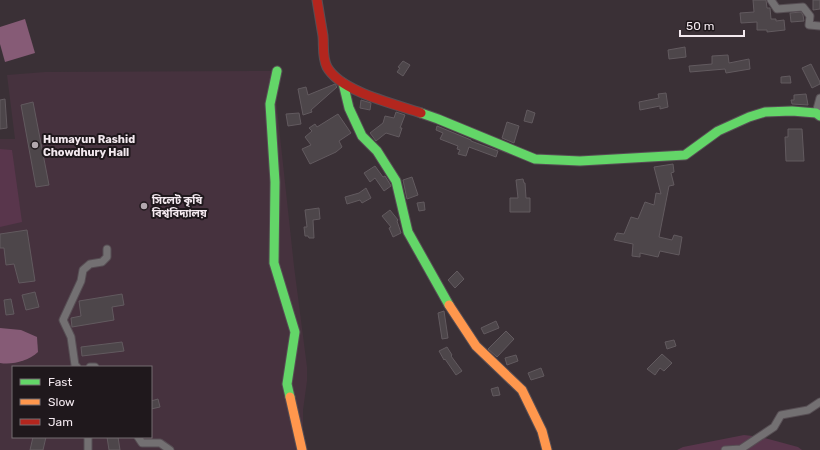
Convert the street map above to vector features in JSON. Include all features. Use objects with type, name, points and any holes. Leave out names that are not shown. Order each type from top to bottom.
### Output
[{"type":"street","points":[[317,0],[323,38],[324,58],[327,67],[336,77],[355,91],[438,119],[535,159],[580,162],[685,155],[718,132],[749,117],[765,112],[792,111],[818,115],[820,98]]},
{"type":"street","points":[[771,0],[776,9],[803,7],[810,16],[809,25],[820,26]]},
{"type":"street","points":[[277,71],[270,104],[275,182],[274,263],[295,332],[287,384],[302,450]]},
{"type":"street","points":[[343,82],[349,108],[362,136],[378,151],[396,182],[408,232],[447,302],[476,346],[522,390],[542,431],[547,450]]},
{"type":"street","points":[[76,366],[71,337],[63,320],[81,281],[83,270],[90,264],[102,262],[107,257],[107,250]]},
{"type":"street","points":[[725,450],[741,449],[774,427],[781,415],[808,410],[820,402]]},
{"type":"street","points":[[88,438],[88,450]]},
{"type":"street","points":[[139,438],[142,443],[160,443],[170,450]]},
{"type":"shaded area","points":[[25,19],[35,53],[5,62],[0,44],[0,27]]},
{"type":"shaded area","name":"সিলেট কৃষি বিশ্ববিদ্যালয়","points":[[273,71],[294,266],[307,367],[303,426],[299,450],[0,450],[0,139],[15,139],[7,75],[45,72]]},
{"type":"shaded area","points":[[0,149],[12,150],[22,222],[0,227]]},
{"type":"shaded area","points":[[0,328],[21,330],[37,337],[38,352],[30,358],[20,362],[0,363]]},
{"type":"shaded area","points":[[744,435],[761,437],[798,447],[802,450],[677,450],[683,447]]},
{"type":"building","points":[[753,0],[766,0],[767,8],[770,8],[771,19],[776,19],[776,21],[784,20],[785,30],[767,32],[767,30],[757,30],[757,22],[741,23],[740,13],[754,12]]},
{"type":"building","points":[[813,0],[820,0],[820,9],[813,10]]},
{"type":"building","points":[[801,12],[804,21],[791,22],[790,13]]},
{"type":"building","points":[[685,47],[686,57],[669,59],[668,50]]},
{"type":"building","points":[[728,55],[729,63],[749,59],[750,69],[726,73],[725,69],[690,72],[689,66],[712,64],[712,56]]},
{"type":"building","points":[[403,61],[410,65],[403,76],[397,72],[400,68],[398,67]]},
{"type":"building","points":[[811,64],[820,82],[820,84],[812,88],[802,68]]},
{"type":"building","points":[[790,76],[791,83],[781,83],[781,77]]},
{"type":"building","points":[[335,84],[337,87],[311,110],[312,112],[303,115],[298,89],[306,87],[308,95]]},
{"type":"building","points":[[666,93],[668,107],[660,109],[660,106],[640,110],[639,102],[659,98],[658,94]]},
{"type":"building","points":[[806,94],[808,105],[792,104],[791,100],[794,100],[794,95]]},
{"type":"building","points":[[5,99],[7,128],[0,129],[0,100]]},
{"type":"building","points":[[361,100],[371,103],[370,110],[360,108]]},
{"type":"building","name":"Humayun Rashid Chowdhury Hall","points":[[33,102],[49,185],[36,187],[21,105]]},
{"type":"building","points":[[527,110],[535,113],[532,123],[524,121]]},
{"type":"building","points":[[396,112],[405,115],[400,128],[402,128],[399,137],[386,133],[376,141],[370,133],[383,123],[385,116],[394,118]]},
{"type":"building","points":[[299,113],[301,124],[288,126],[286,114]]},
{"type":"building","points":[[338,114],[351,133],[339,141],[342,147],[336,152],[310,164],[302,149],[311,145],[305,137],[312,131],[309,128],[315,124],[317,127]]},
{"type":"building","points":[[507,122],[519,126],[514,143],[502,138]]},
{"type":"building","points":[[437,126],[498,151],[496,157],[469,147],[466,156],[458,154],[460,150],[457,149],[458,146],[440,139],[443,133],[436,130]]},
{"type":"building","points":[[788,129],[802,129],[804,161],[786,161],[785,137],[788,137]]},
{"type":"building","points":[[673,164],[674,172],[671,173],[674,185],[669,186],[659,237],[672,240],[674,235],[682,237],[679,255],[660,251],[658,257],[640,253],[640,257],[632,256],[633,244],[614,240],[617,233],[624,234],[631,217],[638,219],[645,202],[654,205],[656,193],[661,194],[654,167]]},
{"type":"building","points":[[375,166],[383,177],[385,176],[391,186],[384,191],[375,178],[370,182],[364,173]]},
{"type":"building","points":[[412,177],[418,195],[407,199],[403,180]]},
{"type":"building","points":[[523,179],[525,183],[526,198],[530,198],[530,212],[510,212],[510,198],[518,198],[516,180]]},
{"type":"building","points":[[366,188],[371,198],[362,203],[360,200],[347,204],[345,197],[359,193]]},
{"type":"building","points":[[424,202],[425,210],[419,211],[417,203]]},
{"type":"building","points":[[319,208],[320,219],[313,220],[314,238],[309,238],[308,236],[305,236],[304,227],[307,227],[305,210]]},
{"type":"building","points":[[390,210],[398,220],[401,233],[393,237],[389,228],[391,227],[382,216]]},
{"type":"building","points":[[27,230],[35,281],[19,283],[14,264],[6,265],[4,248],[0,248],[0,234]]},
{"type":"building","points":[[457,271],[464,279],[455,288],[448,280]]},
{"type":"building","points":[[35,292],[39,307],[26,310],[22,295]]},
{"type":"building","points":[[122,294],[124,305],[112,307],[114,320],[72,327],[71,318],[81,316],[79,301]]},
{"type":"building","points":[[11,299],[14,314],[6,315],[4,300]]},
{"type":"building","points":[[444,311],[448,338],[442,339],[438,313]]},
{"type":"building","points":[[496,321],[499,328],[484,334],[481,328]]},
{"type":"building","points":[[506,331],[514,339],[497,357],[488,349]]},
{"type":"building","points":[[674,340],[676,346],[667,349],[665,342]]},
{"type":"building","points":[[122,342],[124,351],[82,356],[81,347]]},
{"type":"building","points":[[447,347],[452,355],[451,356],[462,371],[456,375],[439,351]]},
{"type":"building","points":[[662,354],[672,363],[664,371],[660,368],[655,375],[647,369]]},
{"type":"building","points":[[516,355],[518,361],[507,365],[505,358]]},
{"type":"building","points":[[541,368],[544,376],[531,380],[528,373]]},
{"type":"building","points":[[498,387],[500,395],[493,396],[491,389]]},
{"type":"building","points":[[158,399],[160,407],[152,409],[152,401]]},
{"type":"building","points":[[33,438],[46,438],[43,450],[30,450]]},
{"type":"building","points":[[107,438],[118,438],[120,450],[109,450]]},
{"type":"traffic: fast","points":[[277,71],[270,104],[275,182],[274,263],[295,332],[287,384],[290,397]]},
{"type":"traffic: fast","points":[[343,83],[349,108],[362,136],[377,151],[396,181],[408,232],[449,305]]},
{"type":"traffic: fast","points":[[421,113],[535,159],[580,161],[685,155],[718,131],[749,117],[765,112],[792,111],[816,113],[820,116]]},
{"type":"traffic: slow","points":[[449,305],[476,346],[522,390],[542,431],[547,450]]},
{"type":"traffic: slow","points":[[290,397],[302,450]]},
{"type":"traffic: jam","points":[[317,0],[323,36],[324,59],[327,67],[334,76],[356,90],[370,96],[421,113]]},
{"type":"place","name":"Humayun Rashid Chowdhury Hall","points":[[35,145]]},
{"type":"place","name":"সিলেট কৃষি বিশ্ববিদ্যালয়","points":[[144,206]]}]
